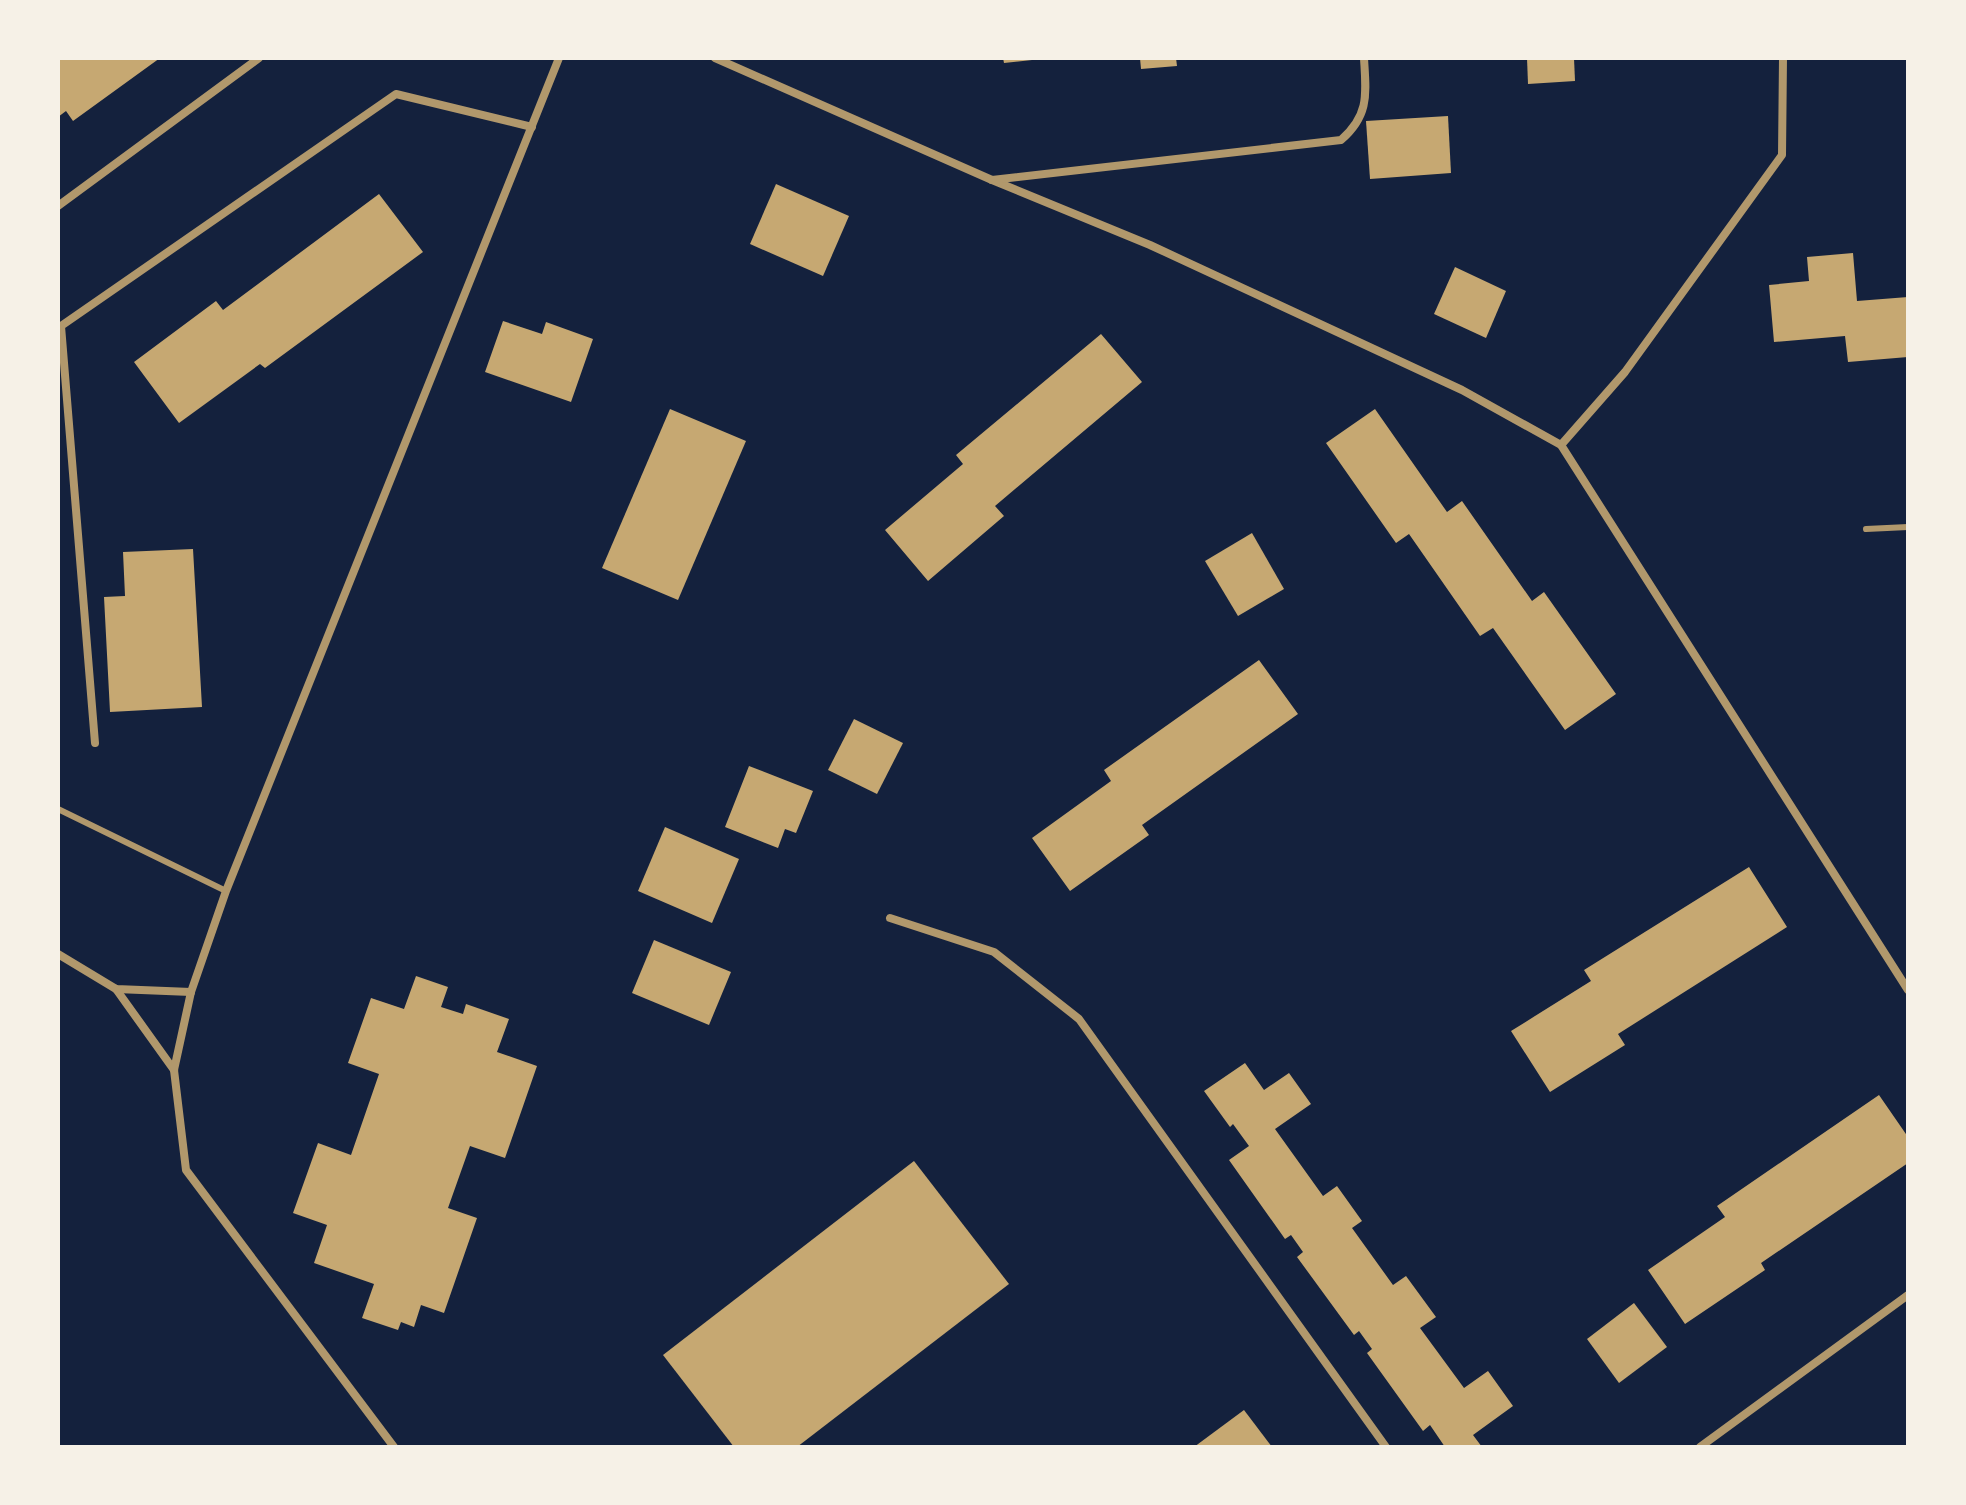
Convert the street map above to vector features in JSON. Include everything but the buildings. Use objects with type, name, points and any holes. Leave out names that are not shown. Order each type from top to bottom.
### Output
[{"type":"street","points":[[58,206],[259,58]]},
{"type":"street","points":[[394,1447],[186,1170],[174,1070],[191,992],[226,891],[559,58]]},
{"type":"street","points":[[715,58],[992,180],[1150,245],[1462,390],[1561,445],[1908,990]]},
{"type":"street","points":[[992,180],[1341,140],[1358,122],[1364,108],[1364,58]]},
{"type":"street","points":[[1561,445],[1625,372],[1782,155],[1783,58]]},
{"type":"street","points":[[95,743],[61,326],[396,94],[532,127]]},
{"type":"street","points":[[890,918],[994,952],[1079,1019],[1386,1447]]},
{"type":"street","points":[[58,954],[116,989],[174,1070]]},
{"type":"street","points":[[116,989],[191,992]]},
{"type":"street","points":[[1700,1447],[1908,1295]]},
{"type":"lane","points":[[1866,529],[1908,527]]},
{"type":"lane","points":[[58,809],[226,891]]}]
